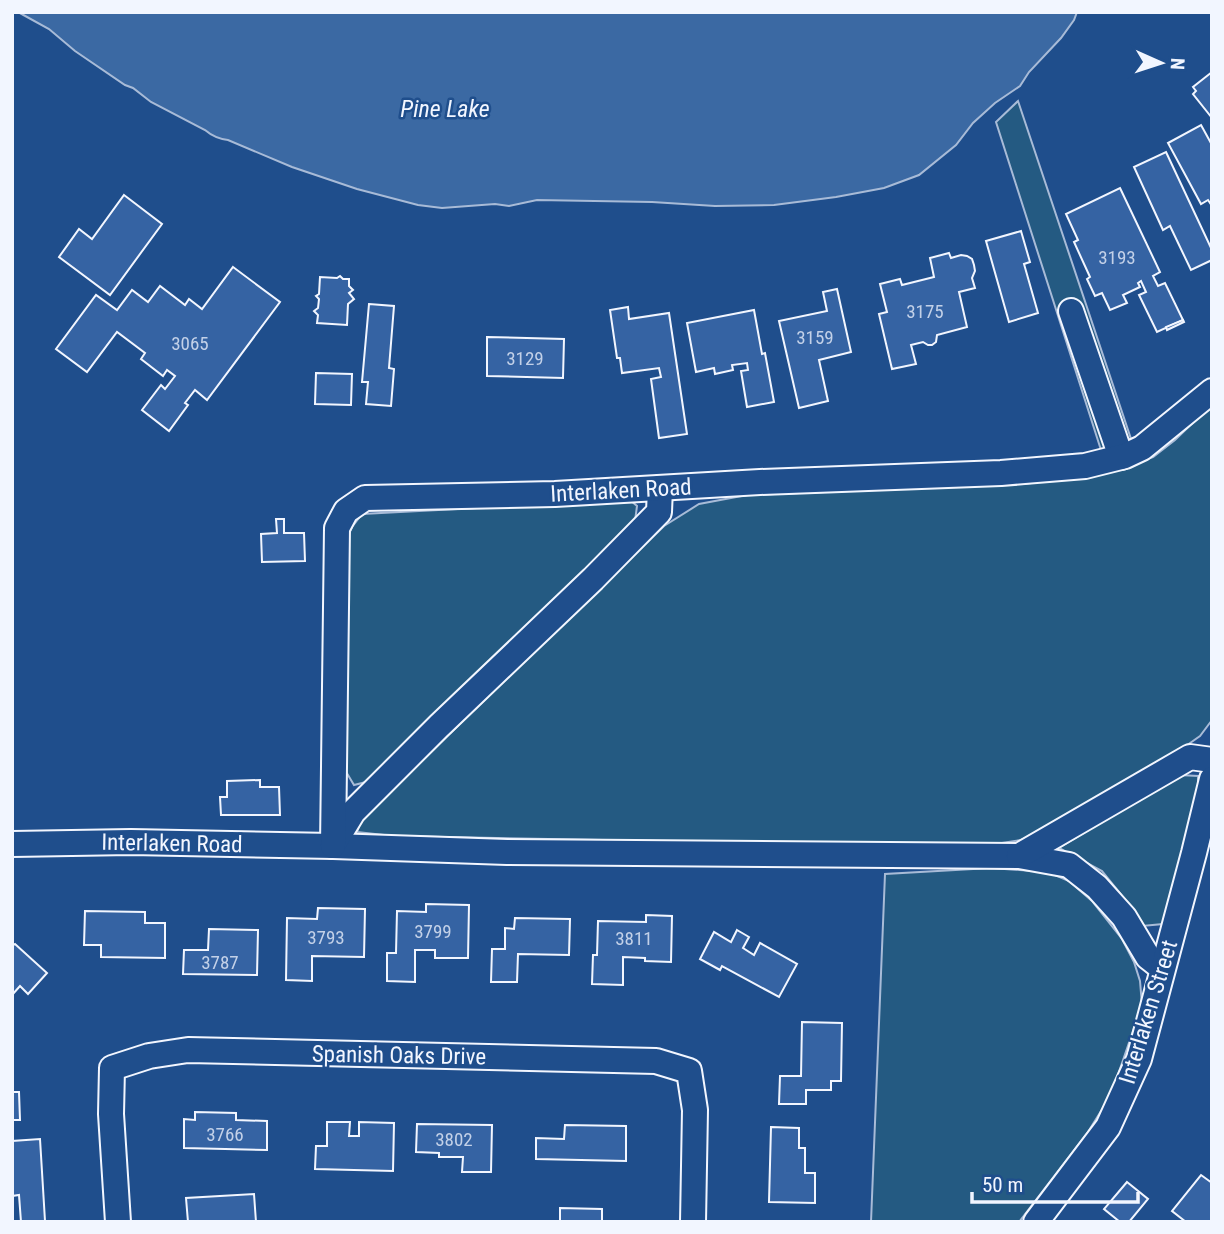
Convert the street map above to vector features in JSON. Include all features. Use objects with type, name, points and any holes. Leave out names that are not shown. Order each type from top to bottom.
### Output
[{"type":"street","points":[[1071,312],[1121,457]]},
{"type":"street","name":"Interlaken Road","points":[[333,846],[337,528],[346,511],[365,498],[555,494],[760,482],[1001,473],[1085,466],[1121,457],[1142,448],[1212,390]]},
{"type":"street","points":[[333,846],[353,812],[659,512],[660,488]]},
{"type":"street","points":[[1019,856],[1190,757],[1212,760]]},
{"type":"street","name":"Interlaken Street","points":[[1036,1222],[1108,1127],[1139,1059],[1212,779]]},
{"type":"street","name":"Interlaken Road","points":[[12,844],[131,842],[507,852],[1019,856],[1069,865],[1097,887],[1125,917],[1148,957],[1162,968]]},
{"type":"street","name":"Spanish Oaks Drive","points":[[118,1222],[111,1114],[112,1068],[149,1056],[188,1050],[656,1061],[689,1071],[695,1110],[693,1222]]},
{"type":"shaded area","points":[[1018,101],[1131,439],[1101,450],[996,122]]},
{"type":"shaded area","points":[[1212,407],[1212,720],[1200,736],[1173,755],[1053,827],[1021,840],[976,847],[393,836],[357,832],[361,820],[664,526],[699,504],[747,495],[1024,484],[1104,473],[1153,457]]},
{"type":"shaded area","points":[[630,500],[637,506],[635,521],[473,677],[370,781],[354,785],[345,770],[343,547],[352,527],[362,514]]},
{"type":"shaded area","points":[[1179,775],[1198,776],[1198,794],[1163,924],[1142,926],[1128,903],[1102,871],[1059,848]]},
{"type":"shaded area","points":[[991,868],[1048,872],[1069,881],[1092,901],[1122,939],[1134,962],[1140,981],[1142,1005],[1111,1095],[1088,1132],[1019,1222],[871,1222],[885,874]]},
{"type":"water","name":"Pine Lake","points":[[18,12],[1077,12],[1061,38],[1029,72],[1020,86],[995,103],[973,123],[956,145],[919,175],[884,188],[774,205],[715,206],[537,200],[509,206],[495,204],[442,208],[418,205],[357,189],[216,137],[151,102],[75,51],[49,29]]},
{"type":"building","points":[[1212,72],[1212,118],[1193,94],[1196,91],[1193,87]]},
{"type":"building","points":[[1201,125],[1212,145],[1212,206],[1208,200],[1201,204],[1168,143]]},
{"type":"building","points":[[1166,152],[1212,250],[1212,260],[1191,270],[1170,226],[1163,230],[1134,167]]},
{"type":"building","points":[[1120,188],[1160,272],[1153,276],[1158,286],[1165,283],[1183,320],[1157,332],[1139,295],[1146,292],[1141,281],[1138,283],[1140,287],[1123,295],[1127,303],[1110,310],[1102,293],[1095,296],[1087,279],[1090,277],[1074,242],[1078,240],[1066,214]]},
{"type":"building","points":[[124,195],[162,224],[110,295],[59,257],[79,229],[92,239]]},
{"type":"building","points":[[1021,231],[1030,262],[1024,264],[1038,313],[1009,322],[986,241]]},
{"type":"building","points":[[949,253],[951,258],[967,256],[972,259],[974,265],[972,278],[975,288],[959,292],[967,327],[937,335],[936,342],[932,345],[923,342],[911,345],[916,364],[892,369],[879,314],[887,312],[880,284],[900,279],[902,285],[934,277],[930,258]]},
{"type":"building","points":[[233,267],[280,302],[207,400],[195,390],[185,403],[188,405],[169,431],[142,410],[161,385],[165,389],[175,376],[167,370],[163,376],[141,359],[145,353],[117,332],[87,372],[56,349],[96,295],[117,310],[132,290],[148,302],[160,286],[185,305],[189,299],[202,309]]},
{"type":"building","points":[[340,276],[349,279],[349,286],[353,290],[349,293],[354,299],[348,304],[347,325],[317,323],[318,315],[314,311],[318,308],[319,299],[316,296],[319,294],[320,277]]},
{"type":"building","points":[[837,289],[851,352],[819,360],[828,401],[799,408],[779,321],[827,311],[823,292]]},
{"type":"building","points":[[369,304],[394,306],[389,368],[394,369],[391,406],[366,404],[368,382],[362,382]]},
{"type":"building","points":[[628,307],[629,319],[669,313],[687,434],[659,438],[651,379],[661,377],[659,368],[622,373],[620,358],[617,358],[610,310]]},
{"type":"building","points":[[754,310],[774,402],[747,407],[741,371],[748,370],[747,363],[732,365],[733,370],[715,374],[714,368],[696,372],[687,323]]},
{"type":"building","points":[[1183,320],[1184,322],[1167,330],[1166,327]]},
{"type":"building","points":[[487,337],[564,339],[563,378],[487,376]]},
{"type":"building","points":[[316,373],[352,374],[351,405],[315,404]]},
{"type":"building","points":[[276,519],[284,519],[284,533],[304,533],[305,561],[262,562],[261,534],[277,533]]},
{"type":"building","points":[[260,780],[260,787],[279,787],[280,815],[221,815],[220,797],[227,797],[227,781]]},
{"type":"building","points":[[426,904],[469,905],[468,958],[435,958],[435,950],[415,950],[415,982],[387,981],[387,953],[396,953],[397,911],[426,912]]},
{"type":"building","points":[[318,908],[365,909],[364,957],[312,956],[312,981],[286,980],[287,918],[317,919]]},
{"type":"building","points":[[85,911],[145,912],[145,923],[165,923],[165,958],[101,957],[101,945],[84,945]]},
{"type":"building","points":[[646,915],[672,916],[671,962],[623,957],[623,985],[592,984],[593,955],[597,955],[598,921],[646,922]]},
{"type":"building","points":[[515,918],[570,919],[569,955],[518,954],[517,982],[491,982],[492,949],[505,949],[505,928],[514,929]]},
{"type":"building","points":[[209,929],[258,930],[257,975],[183,974],[184,950],[208,950]]},
{"type":"building","points":[[737,930],[749,937],[743,948],[754,955],[760,943],[797,964],[779,997],[722,966],[720,970],[700,959],[714,932],[731,942]]},
{"type":"building","points":[[15,944],[47,973],[28,994],[20,986],[12,995],[12,946]]},
{"type":"building","points":[[802,1022],[842,1023],[841,1081],[831,1081],[831,1090],[806,1090],[806,1104],[779,1104],[780,1076],[801,1076]]},
{"type":"building","points":[[12,1092],[19,1092],[20,1120],[12,1120]]},
{"type":"building","points":[[195,1112],[236,1113],[236,1120],[267,1121],[267,1150],[184,1148],[184,1119],[195,1120]]},
{"type":"building","points":[[327,1122],[350,1122],[349,1136],[359,1136],[359,1122],[394,1123],[393,1171],[315,1169],[316,1146],[327,1146]]},
{"type":"building","points":[[417,1124],[492,1125],[491,1172],[462,1172],[463,1157],[439,1157],[439,1153],[416,1152]]},
{"type":"building","points":[[565,1125],[626,1126],[626,1161],[536,1159],[536,1138],[564,1139]]},
{"type":"building","points":[[771,1127],[799,1128],[799,1148],[805,1148],[805,1173],[815,1173],[815,1203],[769,1202]]},
{"type":"building","points":[[40,1139],[45,1221],[21,1222],[19,1195],[12,1196],[12,1141]]},
{"type":"building","points":[[1201,1175],[1212,1183],[1212,1222],[1186,1222],[1172,1211]]},
{"type":"building","points":[[1127,1182],[1148,1199],[1129,1222],[1120,1222],[1104,1209]]},
{"type":"building","points":[[254,1194],[256,1222],[188,1222],[186,1198]]},
{"type":"building","points":[[560,1208],[602,1209],[602,1222],[560,1222]]}]
